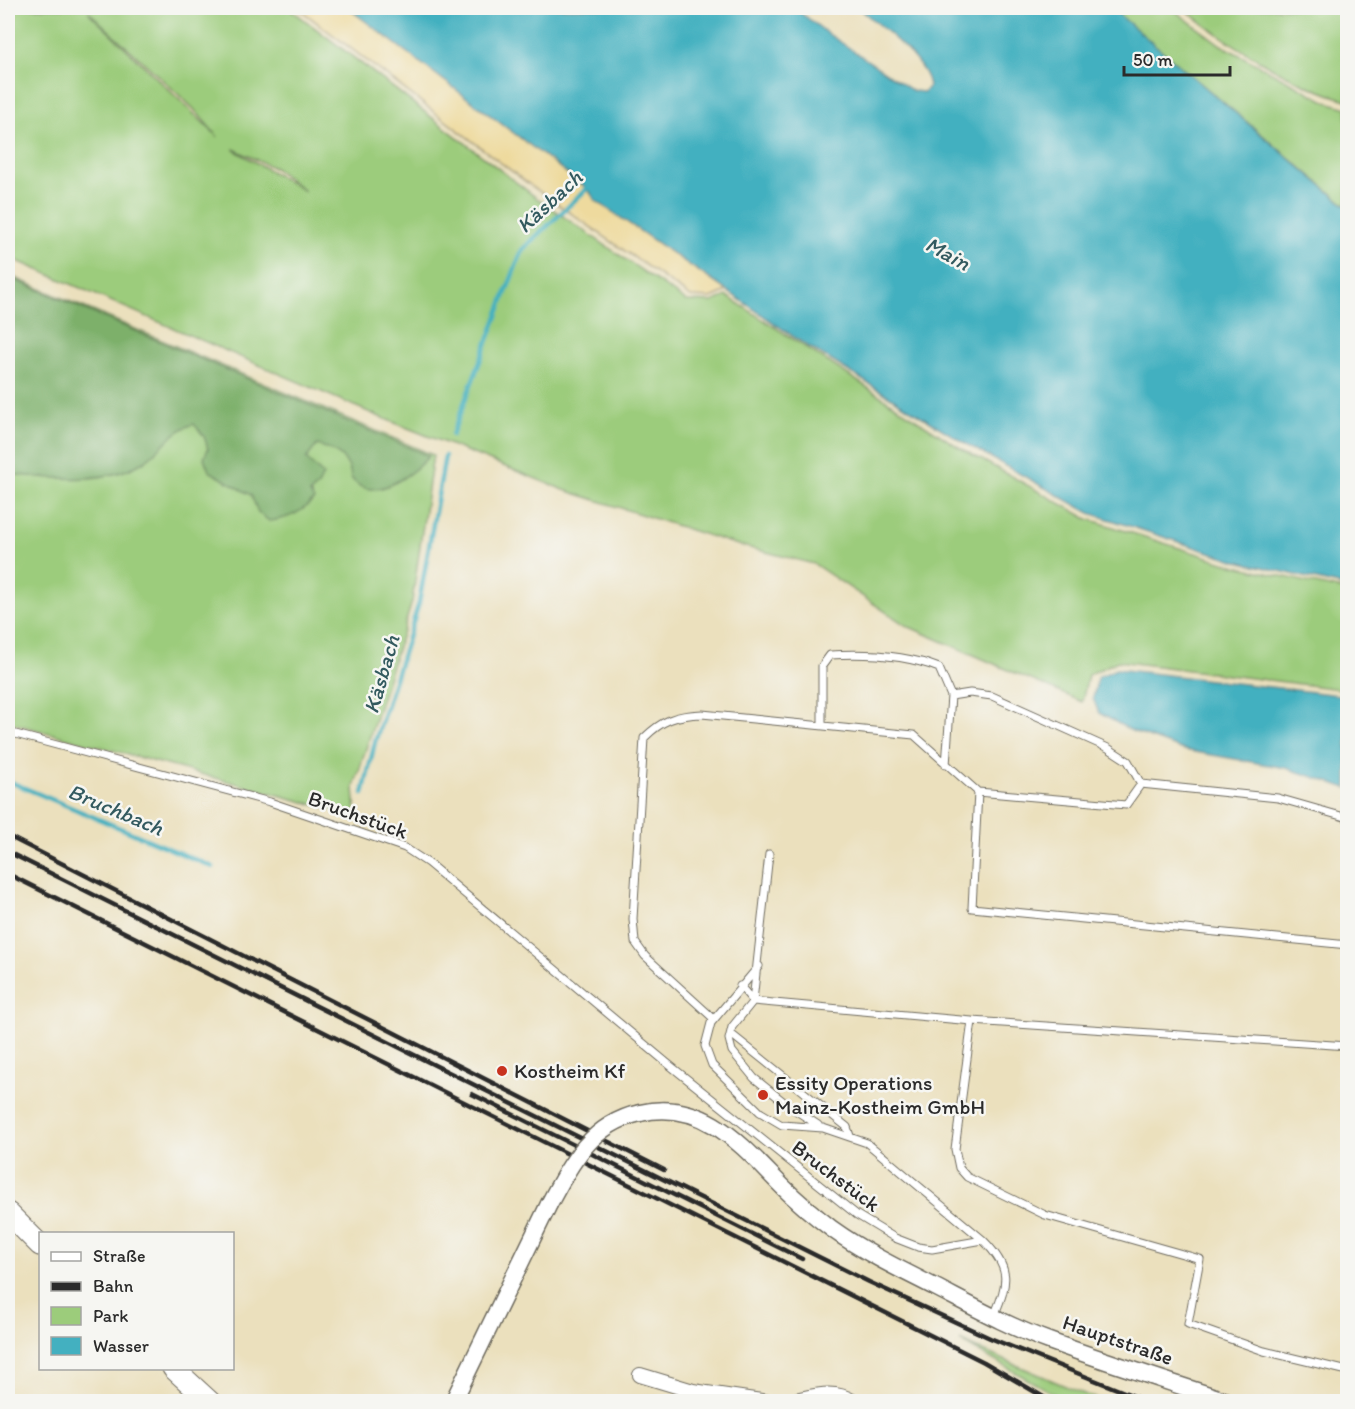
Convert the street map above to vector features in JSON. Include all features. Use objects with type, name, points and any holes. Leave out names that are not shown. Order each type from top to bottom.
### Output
[{"type":"main road","points":[[8,1212],[39,1244]]},
{"type":"main road","points":[[175,1370],[210,1401]]},
{"type":"street","name":"Hauptstraße","points":[[453,1401],[575,1155],[586,1142],[615,1121],[640,1113],[666,1110],[684,1112],[717,1125],[745,1146],[800,1203],[846,1239],[873,1256],[1047,1341],[1230,1401]]},
{"type":"street","points":[[639,1375],[693,1391],[750,1401],[768,1401]]},
{"type":"street","points":[[784,1401],[804,1400],[825,1393],[837,1394],[854,1401]]},
{"type":"lane","points":[[822,726],[822,666],[830,655],[853,654],[920,661],[939,668],[951,696],[946,765]]},
{"type":"lane","points":[[951,696],[970,693],[992,696],[1108,748],[1128,760],[1141,784]]},
{"type":"lane","points":[[714,1019],[645,956],[635,942],[633,919],[644,738],[658,724],[678,715],[702,714],[914,735],[978,792],[1126,805],[1141,784]]},
{"type":"lane","name":"Bruchstück","points":[[8,732],[270,802],[405,848],[428,863],[667,1063],[857,1215],[895,1238],[918,1247],[932,1249],[983,1240]]},
{"type":"lane","points":[[1141,784],[1278,798],[1347,818]]},
{"type":"lane","points":[[978,792],[972,909],[1347,945]]},
{"type":"lane","points":[[769,854],[759,966],[753,1001],[732,1027],[730,1034],[732,1051],[754,1077],[789,1106],[823,1128]]},
{"type":"lane","points":[[759,966],[714,1019],[705,1046],[712,1065],[760,1112],[782,1125],[823,1128],[867,1143],[983,1240],[1000,1257],[1006,1271],[1004,1293],[994,1316]]},
{"type":"lane","points":[[740,986],[753,1001],[972,1021],[1347,1046]]},
{"type":"lane","points":[[972,1021],[955,1149],[959,1168],[967,1177],[1045,1215],[1200,1259],[1188,1324],[1263,1351],[1347,1371]]},
{"type":"lane","points":[[730,1034],[847,1127],[850,1136]]},
{"type":"green space","points":[[8,8],[289,8],[538,199],[686,301],[712,302],[727,296],[957,446],[1088,519],[1236,566],[1347,591],[1347,690],[1118,661],[1088,675],[1082,702],[907,626],[814,564],[738,545],[564,490],[380,417],[8,257]],"holes":[[[89,13],[192,107],[218,137]],[[234,150],[276,169],[305,191]]]},
{"type":"green space","points":[[1111,8],[1171,8],[1221,45],[1327,102],[1347,108],[1347,206]]},
{"type":"green space","points":[[1183,8],[1347,8],[1347,100],[1304,84],[1261,62]]},
{"type":"green space","points":[[8,275],[433,455],[412,602],[354,787],[356,816],[8,722]]},
{"type":"green space","points":[[8,277],[429,456],[399,480],[390,485],[371,489],[361,486],[351,478],[345,460],[330,449],[317,445],[306,459],[323,475],[318,486],[310,493],[314,500],[293,515],[269,521],[258,512],[251,495],[209,471],[204,458],[208,449],[204,436],[194,424],[178,431],[143,462],[112,475],[77,478],[8,474]]},
{"type":"green space","points":[[960,1341],[1091,1397],[1105,1401],[1066,1401]]},
{"type":"sand","points":[[298,8],[348,8],[588,189],[595,200],[727,291],[711,298],[691,297],[526,182]]},
{"type":"water","name":"Main","points":[[348,8],[794,8],[913,91],[924,92],[929,86],[926,76],[911,54],[859,8],[1111,8],[1347,207],[1347,587],[1237,561],[1090,513],[963,442],[803,343],[595,200],[588,189]]},
{"type":"water","points":[[1116,669],[1347,696],[1347,788],[1286,768],[1184,750],[1132,731],[1099,713],[1093,698],[1098,677]]},
{"type":"waterway","name":"Käsbach","points":[[452,435],[522,250],[592,184]]},
{"type":"waterway","name":"Käsbach","points":[[363,794],[375,742],[419,603],[445,456]]},
{"type":"waterway","name":"Bruchbach","points":[[8,781],[213,867]]},
{"type":"railway","points":[[8,836],[664,1170]]},
{"type":"railway","points":[[8,852],[869,1282],[990,1338],[1149,1402]]},
{"type":"railway","points":[[8,874],[984,1362],[1052,1402]]},
{"type":"railway","points":[[472,1094],[802,1259]]},
{"type":"place","name":"Kostheim Kf","points":[[502,1071]]},
{"type":"place","name":"Essity Operations Mainz-Kostheim GmbH","points":[[763,1095]]}]
